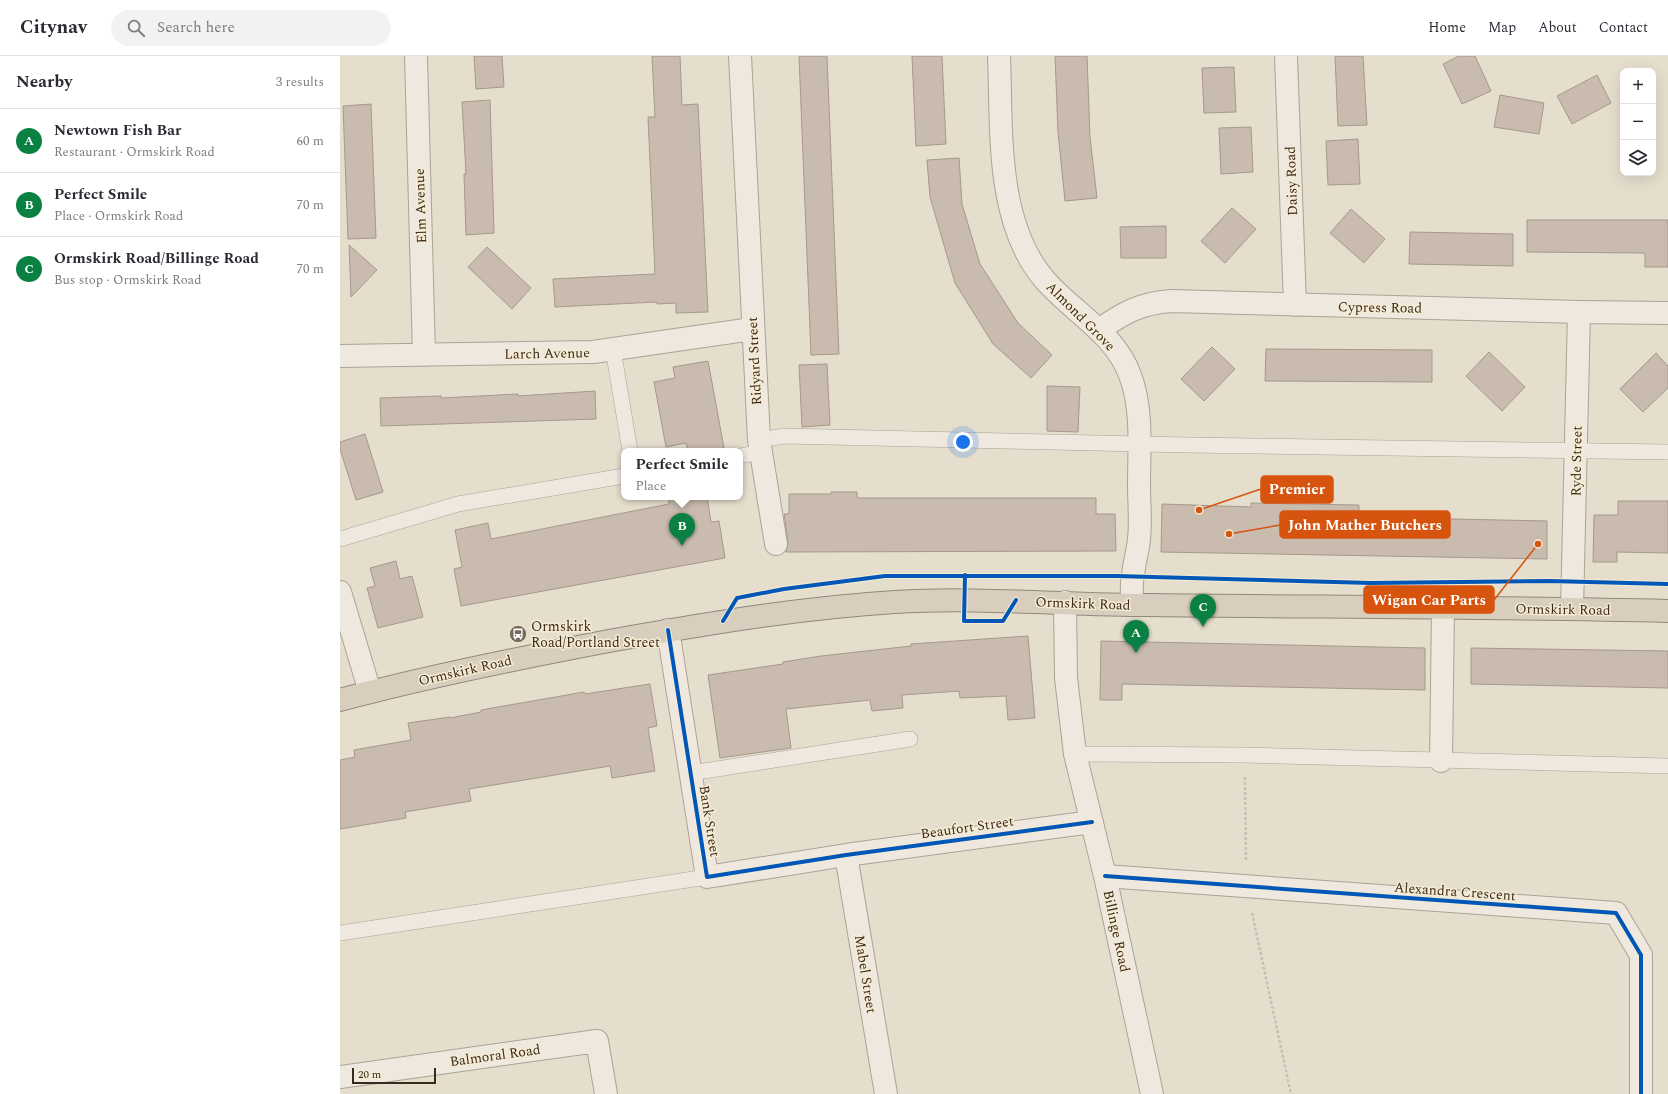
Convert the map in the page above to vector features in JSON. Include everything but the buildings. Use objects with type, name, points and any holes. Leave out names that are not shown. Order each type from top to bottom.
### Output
[{"type":"highway","name":"Ormskirk Road","points":[[340,700],[516,658],[668,630],[826,608],[896,602],[985,600],[1132,605],[1668,611]]},
{"type":"street","name":"Elm Avenue","points":[[416,56],[424,355]]},
{"type":"street","name":"Ridyard Street","points":[[740,56],[752,329],[753,449],[776,544]]},
{"type":"street","name":"Almond Grove","points":[[999,56],[1004,164],[1008,197],[1013,220],[1031,262],[1044,280],[1099,330],[1114,347],[1129,372],[1136,394],[1139,421],[1139,539],[1132,576],[1132,605]]},
{"type":"street","name":"Daisy Road","points":[[1286,56],[1295,305]]},
{"type":"street","name":"Cypress Road","points":[[1099,330],[1134,308],[1158,302],[1668,313]]},
{"type":"street","name":"Ryde Street","points":[[1572,609],[1579,312]]},
{"type":"street","name":"Larch Avenue","points":[[340,356],[593,352],[752,329]]},
{"type":"street","points":[[340,592],[370,692]]},
{"type":"street","name":"Billinge Road","points":[[1065,602],[1066,678],[1075,754],[1105,876],[1152,1094]]},
{"type":"street","points":[[1441,761],[1444,608]]},
{"type":"street","name":"Bank Street","points":[[668,630],[708,877],[846,855]]},
{"type":"street","name":"Beaufort Street","points":[[846,855],[1092,822]]},
{"type":"street","name":"Mabel Street","points":[[846,855],[886,1094]]},
{"type":"street","name":"Alexandra Crescent","points":[[1105,876],[1616,913],[1642,955],[1641,1094]]},
{"type":"street","name":"Balmoral Road","points":[[340,1077],[597,1041],[606,1094]]},
{"type":"lane","points":[[613,349],[630,448]]},
{"type":"lane","points":[[753,449],[784,436],[1576,452],[1668,452]]},
{"type":"lane","points":[[340,539],[458,504],[621,477]]},
{"type":"lane","points":[[691,773],[910,739]]},
{"type":"lane","points":[[1075,754],[1244,755],[1668,766]]},
{"type":"lane","points":[[340,933],[708,877]]},
{"type":"path","points":[[1244,755],[1247,886],[1291,1094]]},
{"type":"cycle path","points":[[965,575],[964,621],[1003,621],[1016,600]]},
{"type":"cycle path","points":[[723,621],[737,598],[784,589],[885,576],[1116,576],[1371,583],[1549,581],[1668,584]]},
{"type":"cycle path","points":[[668,630],[707,877],[846,855],[1092,822]]},
{"type":"cycle path","points":[[1105,876],[1616,913],[1641,955],[1641,1094]]},
{"type":"place","name":"Premier","points":[[1199,510]]},
{"type":"place","name":"John Mather Butchers","points":[[1229,534]]},
{"type":"place","name":"Wigan Car Parts","points":[[1538,544]]},
{"type":"place","name":"Perfect Smile","points":[[682,546]]},
{"type":"place","name":"Ormskirk Road/Billinge Road","points":[[1203,627]]},
{"type":"place","name":"Ormskirk Road/Portland Street","points":[[518,634]]},
{"type":"place","name":"Newtown Fish Bar","points":[[1136,653]]}]
